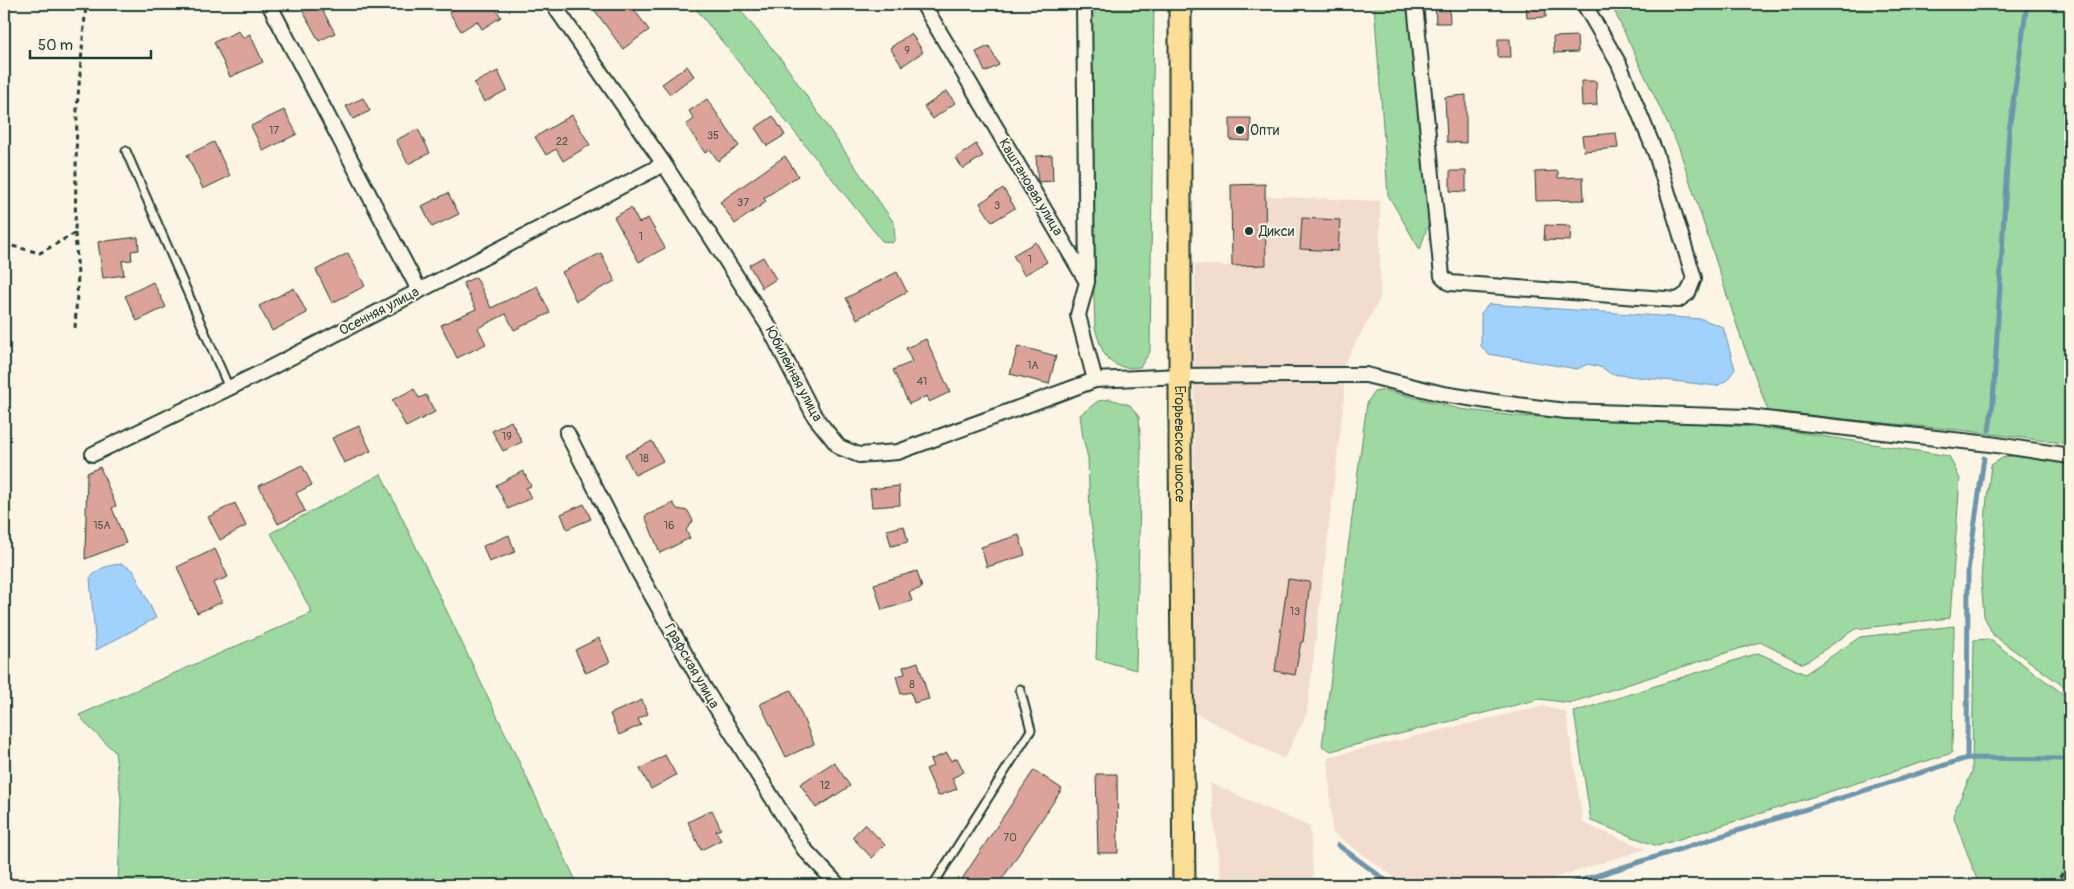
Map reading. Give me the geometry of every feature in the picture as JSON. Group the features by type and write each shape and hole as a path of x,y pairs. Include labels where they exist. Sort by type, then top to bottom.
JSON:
{"main road":[{"name":"Егорьевское шоссе","path":"1180,4 1180,376 1184,885"}],"street":[{"path":"269,4 419,290"},
{"name":"Юбилейная улица","path":"553,4 664,164 769,326 815,418 839,447 859,455 898,452 1095,380 1180,376 1366,375 1443,394 1566,411 1748,418 1990,444 2070,456"},
{"name":"Каштановая улица","path":"923,4 1087,282"},
{"path":"1084,4 1087,282 1078,315 1095,380"},
{"path":"1415,4 1442,276 1450,283 1678,300 1688,293 1694,278 1656,154 1619,64 1584,4"},
{"name":"Осенняя улица","path":"93,454 229,388 664,164"},
{"name":"Графская улица","path":"567,432 638,571 703,686 804,849 838,885"}],"lane":[{"path":"126,151 229,388"},
{"path":"932,885 1031,730 1020,689"}],"path":[{"path":"76,329 78,275 75,232 77,108 86,4"},
{"path":"4,244 40,253 75,232"},
{"path":"2055,885 2070,860"}],"shaded area":[{"path":"1265,184 1266,196 1380,201 1380,299 1344,364 1344,399 1307,713 1284,759 1193,712 1195,264 1232,266 1231,185"},
{"path":"1543,706 1566,712 1583,823 1646,849 1531,885 1405,885 1332,832 1328,757"},
{"path":"1210,783 1310,827 1314,885 1221,885"}],"green space":[{"path":"4,4 9,4 4,125"},
{"path":"692,4 735,4 781,59 894,223 895,240 892,243 882,241"},
{"path":"1088,4 1154,4 1150,352 1140,367 1129,368 1113,364 1104,353 1095,328 1086,43"},
{"path":"1374,4 1408,4 1429,221 1420,250 1388,195"},
{"path":"1611,4 2070,4 2070,444 1961,430 1768,411 1741,338 1679,148"},
{"path":"1385,390 1460,409 1516,416 1716,424 1784,430 1949,456 1960,479 1950,618 1855,629 1803,664 1760,642 1570,703 1540,699 1331,751 1322,746 1367,403 1374,392"},
{"path":"1110,399 1130,405 1139,417 1141,451 1136,670 1096,659 1099,573 1090,516 1088,458 1080,415 1098,401"},
{"path":"2015,455 2070,463 2070,691 1993,635 1984,616 1981,580 1991,465 2002,458"},
{"path":"381,474 578,885 118,885 121,799 115,752 79,715 312,613 271,533"},
{"path":"1954,626 1952,753 1657,846 1591,821 1574,712 1758,653 1805,674 1860,637"},
{"path":"1989,639 2070,699 2070,880 2067,885 1979,885 1953,815 1972,772 1974,640"}],"water":[{"path":"1489,304 1702,319 1723,327 1735,369 1727,380 1717,386 1611,374 1603,368 1588,364 1577,369 1488,354 1481,346 1481,313"},
{"path":"122,564 133,570 156,618 96,650 90,578 97,571 105,567"}],"building":[{"path":"299,4 319,4 335,33 319,41"},
{"path":"461,4 493,4 501,17 482,29 477,21 461,31 449,12"},
{"path":"590,4 630,4 649,30 623,49"},
{"path":"1449,4 1450,23 1436,23 1435,5"},
{"path":"1526,4 1545,4 1546,17 1527,18"},
{"path":"239,31 243,38 250,34 263,62 230,77 214,42"},
{"path":"911,33 923,52 902,66 890,48"},
{"path":"1577,36 1578,52 1554,53 1553,37"},
{"path":"1498,39 1510,39 1511,57 1498,57"},
{"path":"989,46 999,65 985,72 976,52"},
{"path":"687,66 694,76 670,94 662,84"},
{"path":"498,71 507,90 484,102 474,83"},
{"path":"1581,81 1596,81 1597,105 1582,106"},
{"path":"947,91 955,103 933,119 924,107"},
{"path":"1466,95 1466,143 1447,142 1445,97"},
{"path":"363,98 370,111 353,119 346,106"},
{"path":"707,99 739,146 718,161 710,149 705,153 686,125 694,119 689,111"},
{"path":"284,110 297,134 263,151 251,126"},
{"path":"572,115 590,145 563,161 556,149 546,155 535,137"},
{"path":"773,116 785,135 767,146 755,128"},
{"path":"1230,118 1251,118 1250,141 1230,140"},
{"path":"418,129 430,153 408,164 396,140"},
{"path":"1616,133 1618,148 1584,151 1582,136"},
{"path":"214,142 230,176 203,189 187,155"},
{"path":"976,144 983,156 963,169 956,158"},
{"path":"1052,155 1053,181 1038,182 1036,156"},
{"path":"785,156 798,176 764,198 766,202 735,224 720,202"},
{"path":"1450,171 1466,171 1466,192 1450,191"},
{"path":"1558,171 1558,178 1583,177 1584,200 1536,201 1535,172"},
{"name":"Дикси","path":"1265,184 1266,265 1232,266 1231,185"},
{"path":"1003,188 1015,208 992,222 980,203"},
{"path":"448,193 459,214 432,227 422,206"},
{"path":"631,208 639,223 648,218 665,248 639,262 614,217"},
{"path":"1302,218 1340,220 1338,251 1300,249"},
{"path":"1545,225 1571,226 1570,241 1544,240"},
{"path":"138,237 139,250 131,251 132,260 122,261 124,275 103,278 98,242"},
{"path":"1036,242 1047,262 1024,275 1013,255"},
{"path":"348,253 365,286 332,303 316,270"},
{"path":"601,253 615,281 576,301 562,272"},
{"path":"763,257 776,279 762,288 749,265"},
{"path":"897,272 907,292 857,319 846,298"},
{"path":"476,277 491,308 537,286 550,313 514,330 506,314 478,328 486,344 457,358 441,325 476,309 463,283"},
{"path":"153,282 166,307 137,321 125,296"},
{"path":"294,288 307,313 272,331 259,306"},
{"path":"926,339 950,392 929,402 927,396 909,404 893,370 912,362 906,348"},
{"path":"1018,346 1056,356 1049,384 1010,374"},
{"path":"414,389 419,398 426,395 435,412 406,427 392,400"},
{"path":"511,421 522,442 503,451 492,431"},
{"path":"359,426 371,451 344,463 332,438"},
{"path":"652,441 663,461 635,475 625,455"},
{"path":"302,465 312,485 296,493 305,511 278,524 259,486"},
{"path":"100,467 116,506 112,508 126,543 85,559 87,473"},
{"path":"523,471 531,486 526,488 531,498 508,509 496,485"},
{"path":"899,486 900,505 872,507 870,489"},
{"path":"235,503 246,526 220,540 208,517"},
{"path":"673,503 677,509 688,511 693,521 686,530 690,538 660,553 645,516"},
{"path":"584,504 591,519 567,529 561,514"},
{"path":"904,526 908,542 891,546 887,530"},
{"path":"509,535 515,552 489,562 483,546"},
{"path":"1019,535 1025,555 987,567 981,547"},
{"path":"215,549 228,577 213,583 222,602 197,613 177,567"},
{"path":"917,571 922,588 909,592 912,601 882,610 874,584"},
{"path":"1288,579 1310,582 1303,642 1301,642 1295,675 1275,671"},
{"path":"599,638 610,662 586,673 575,650"},
{"path":"918,662 929,699 914,703 911,692 901,694 896,676 905,674 903,667"},
{"path":"791,690 814,744 786,757 760,704"},
{"path":"642,700 648,714 638,719 641,725 619,735 610,714"},
{"path":"947,753 951,761 957,758 964,772 952,778 957,789 938,796 926,769 933,766 930,760"},
{"path":"665,755 676,775 651,789 640,769"},
{"path":"834,762 850,786 816,808 800,784"},
{"path":"1034,770 1062,789 998,885 958,885"},
{"path":"1096,774 1117,774 1118,853 1098,853"},
{"path":"712,810 721,829 716,831 721,840 701,850 688,822"},
{"path":"865,824 885,845 872,858 852,837"}],"waterway":[{"path":"1989,430 1993,403 2009,131 2027,4"},
{"path":"1967,758 1968,571 1984,458"},
{"path":"1567,885 1967,758 2070,759"},
{"path":"1338,845 1392,885"}],"place":[{"name":"Опти","path":"1240,130"},
{"name":"Дикси","path":"1249,231"}]}
